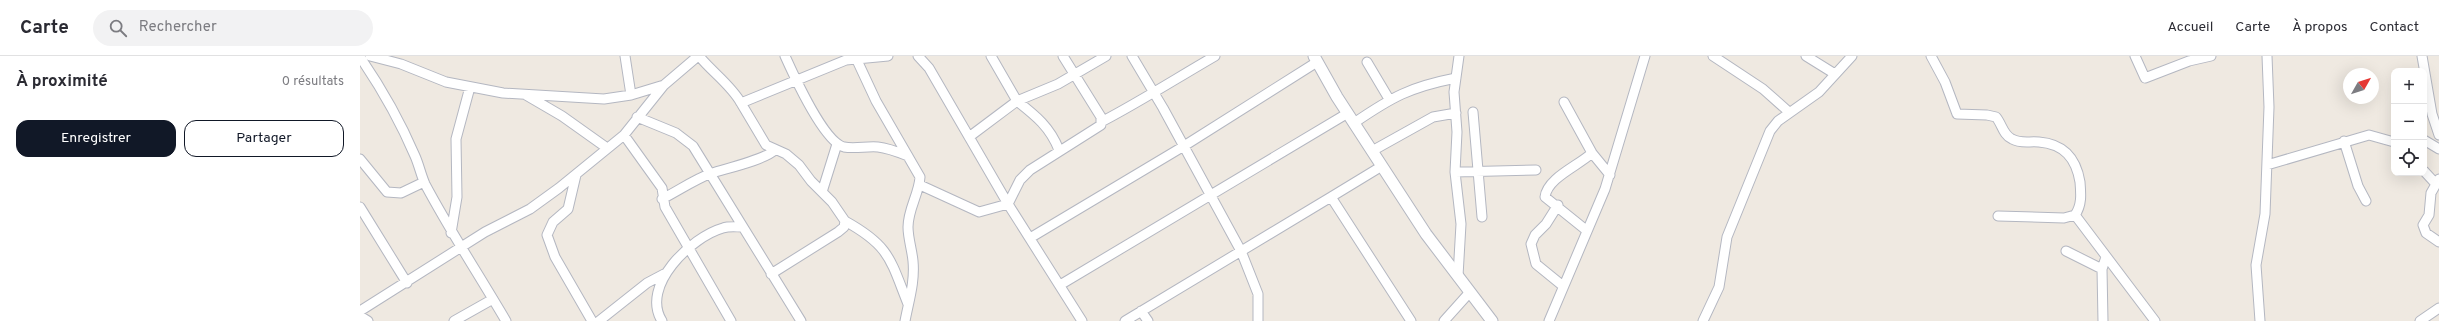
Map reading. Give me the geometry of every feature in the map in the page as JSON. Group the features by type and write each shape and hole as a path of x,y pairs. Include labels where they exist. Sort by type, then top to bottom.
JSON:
{"street":[{"path":"370,56 403,60 446,82 503,93 604,99 631,95 664,85"},
{"path":"625,56 631,95"},
{"path":"360,311 407,283 461,246 530,210 576,175 624,135 664,85 699,56 717,77 735,92 766,145 774,150 786,154 796,162 845,221 866,232 884,248 890,258 908,304"},
{"path":"785,56 796,79 827,133 837,144 845,147 880,147 908,156"},
{"path":"741,103 796,79 855,57 873,59 888,56"},
{"path":"918,56 929,68 1008,204 1082,321"},
{"path":"991,56 1017,101 1044,123 1053,134 1059,150"},
{"path":"1063,56 1073,75 1103,121"},
{"path":"969,137 1017,101 1058,84 1106,56"},
{"path":"1132,56 1154,91 1241,251 1258,294 1258,321"},
{"path":"920,185 979,212 1008,204 1020,180 1030,170 1059,150 1098,127 1103,121 1140,102 1154,91 1215,56"},
{"path":"1458,276 1460,224 1455,172 1456,78 1459,56"},
{"path":"1549,321 1562,286 1610,175 1645,56"},
{"path":"1713,56 1763,89 1789,112"},
{"path":"1806,56 1834,74"},
{"path":"1703,321 1719,287 1727,237 1765,140 1778,121 1818,93 1852,56"},
{"path":"1931,56 1945,82 1957,114 1987,115 1996,117 2005,134 2011,139 2022,143 2038,142 2056,145 2064,149 2074,160 2078,173 2081,195 2079,208 2075,215 2064,218 1998,216"},
{"path":"2136,56 2145,78 2201,57 2211,56"},
{"path":"2260,321 2256,265 2265,214 2269,106 2267,56"},
{"path":"2422,56 2432,114 2439,135"},
{"path":"360,57 388,100 416,157 424,182 451,233 461,246 506,321"},
{"path":"855,57 876,101 920,177 920,185 912,202 908,227 914,273 914,287 908,304 905,321"},
{"path":"1030,238 1184,146 1315,59 1354,123 1426,234 1492,321"},
{"path":"1367,62 1389,99"},
{"path":"1354,123 1389,99 1423,85 1456,78"},
{"path":"451,233 457,197 456,139 470,87"},
{"path":"525,94 562,116 607,148"},
{"path":"1564,102 1592,153 1610,175"},
{"path":"1473,112 1476,171 1482,217"},
{"path":"1060,285 1348,113"},
{"path":"1372,151 1433,117 1456,113"},
{"path":"637,117 676,133 693,146 801,321"},
{"path":"624,135 662,188 662,199 688,248 731,321"},
{"path":"2267,165 2344,141 2369,135 2391,141"},
{"path":"2344,141 2358,186 2366,201"},
{"path":"2427,142 2439,149"},
{"path":"822,192 837,144"},
{"path":"662,199 711,174 748,161 766,158 774,150"},
{"path":"1586,230 1558,205 1545,197 1550,184 1592,153"},
{"path":"360,159 387,192 401,193 424,182"},
{"path":"1125,321 1382,166"},
{"path":"1455,172 1536,170"},
{"path":"2427,173 2438,181 2430,198 2430,214 2423,226 2426,233 2439,242"},
{"path":"576,175 568,209 549,228 547,235 555,257 592,321"},
{"path":"1331,197 1410,321"},
{"path":"1558,205 1546,224 1535,235 1531,244 1538,266 1562,286"},
{"path":"360,208 407,283"},
{"path":"2075,215 2155,321"},
{"path":"771,274 838,232 844,226 845,221"},
{"path":"599,321 647,284 664,274 688,248 724,228 742,227"},
{"path":"2066,251 2102,269"},
{"path":"2103,321 2102,269 2106,257"},
{"path":"662,321 658,314 656,298 664,274"},
{"path":"1444,321 1470,292"},
{"path":"454,321 493,299"},
{"path":"2420,321 2439,308"},
{"path":"1142,311 1148,321"},
{"path":"360,316 368,321"}]}
